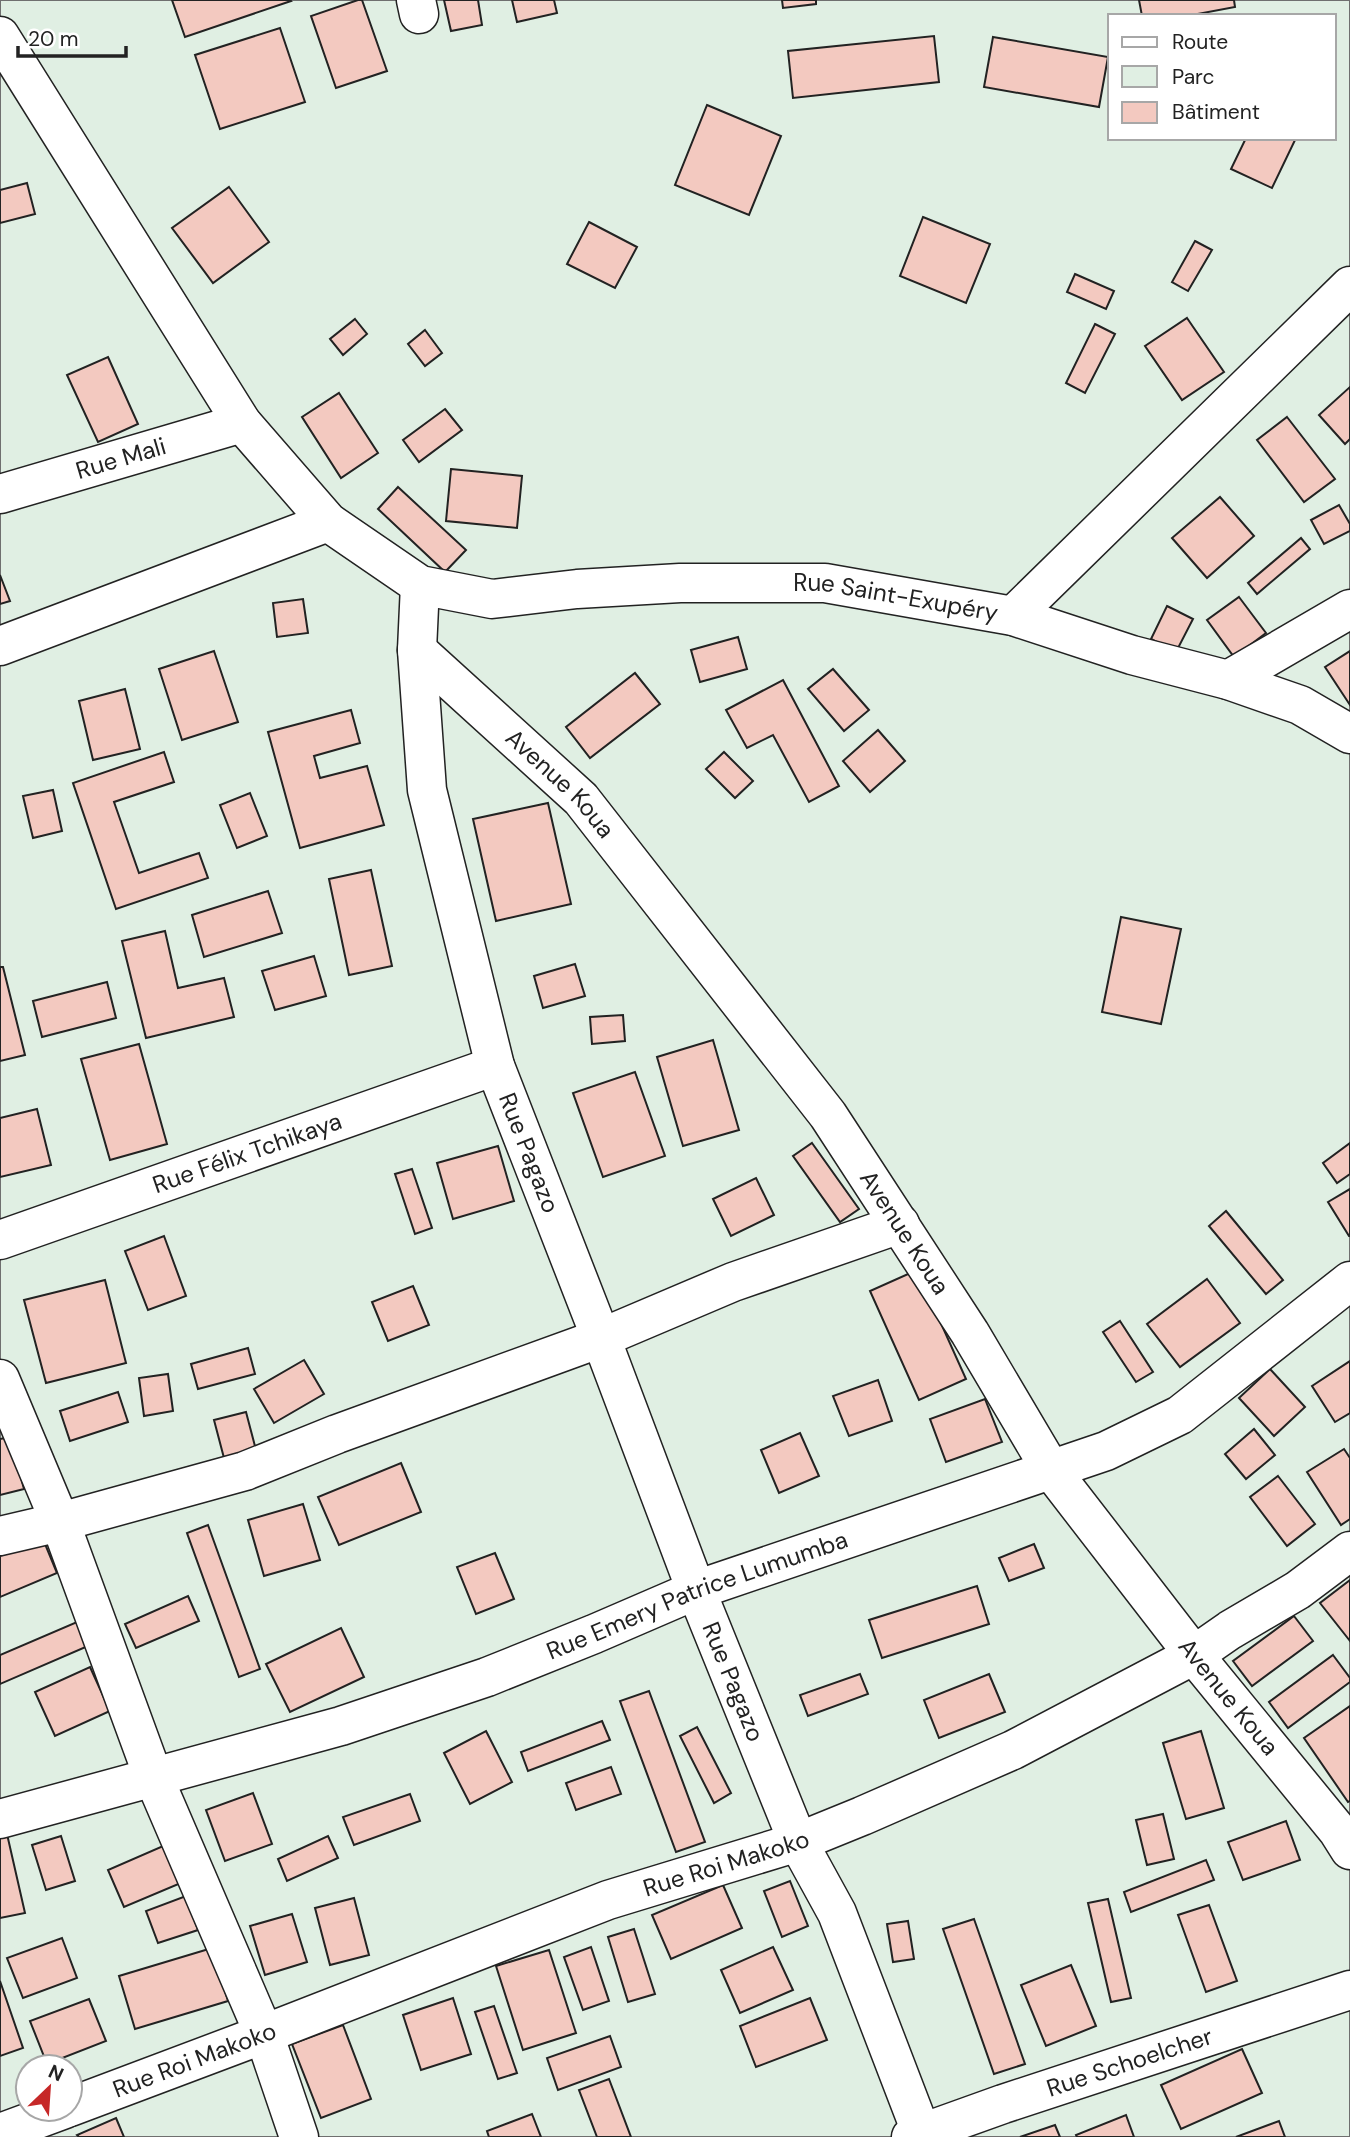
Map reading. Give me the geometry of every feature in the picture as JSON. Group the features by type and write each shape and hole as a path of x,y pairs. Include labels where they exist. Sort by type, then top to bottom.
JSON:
{"street":[{"path":"0,36 242,423 328,522 420,585"},
{"path":"1013,616 1350,286"},
{"name":"Rue Mali","path":"0,494 242,423"},
{"path":"0,646 328,522"},
{"name":"Rue Saint-Exupéry","path":"420,585 492,599 577,589 680,583 825,583 1013,616 1132,655 1228,680 1300,705 1350,734"},
{"name":"Rue Pagazo","path":"420,585 417,650 427,790 495,1066 696,1590 799,1842 837,1913 919,2136"},
{"path":"1228,680 1350,609"},
{"name":"Avenue Koua","path":"417,650 581,799 828,1115 970,1334 1051,1470 1194,1655 1346,1834"},
{"name":"Rue Félix Tchikaya","path":"0,1240 495,1066"},
{"path":"0,1536 245,1471 337,1434 601,1338 733,1282 900,1224"},
{"name":"Rue Emery Patrice Lumumba","path":"0,1819 341,1726 474,1681 696,1590 1106,1451 1180,1415 1350,1281"},
{"path":"0,1379 60,1522 153,1776 264,2034 299,2137"},
{"name":"Rue Roi Makoko","path":"84,2102 608,1899 799,1842 1013,1750 1194,1655 1230,1630 1298,1590 1350,1551"},
{"name":"Rue Schoelcher","path":"919,2136 1003,2104 1350,1990"},
{"path":"0,2133 27,2123"}],"green space":[{"path":"0,0 1350,0 1350,2137 0,2137"}],"building":[{"path":"172,0 290,0 291,1 185,37"},
{"path":"362,0 387,71 336,88 311,16"},
{"path":"444,0 478,0 482,25 451,31"},
{"path":"512,0 554,0 557,13 517,22"},
{"path":"782,0 816,0 816,4 783,8"},
{"path":"1139,0 1234,0 1235,7 1198,14 1142,14"},
{"path":"280,28 305,102 220,129 195,55"},
{"path":"934,36 939,82 793,98 788,51"},
{"path":"993,37 1108,57 1099,107 984,87"},
{"path":"707,105 781,136 749,215 675,185"},
{"path":"1245,140 1295,140 1272,188 1231,169"},
{"path":"27,183 35,214 0,223 0,190"},
{"path":"229,187 269,242 213,283 172,228"},
{"path":"923,217 990,244 966,303 900,276"},
{"path":"589,222 637,247 615,288 567,264"},
{"path":"1195,241 1212,250 1188,291 1172,282"},
{"path":"1075,274 1114,291 1106,309 1067,292"},
{"path":"1187,318 1224,372 1182,400 1145,346"},
{"path":"355,319 367,334 343,355 330,339"},
{"path":"1095,324 1115,334 1085,393 1066,383"},
{"path":"425,330 442,353 425,366 408,344"},
{"path":"108,357 138,424 98,442 67,375"},
{"path":"1350,387 1350,439 1345,444 1319,415"},
{"path":"339,393 378,453 341,478 302,417"},
{"path":"445,409 462,430 419,462 403,440"},
{"path":"1287,417 1335,479 1304,502 1257,440"},
{"path":"451,469 522,476 517,528 446,521"},
{"path":"398,487 466,550 445,572 378,509"},
{"path":"1220,497 1254,536 1207,578 1172,538"},
{"path":"1339,505 1350,524 1350,531 1324,544 1311,520"},
{"path":"1301,538 1310,549 1257,594 1248,583"},
{"path":"0,575 10,601 0,604"},
{"path":"1239,597 1266,633 1234,657 1207,620"},
{"path":"303,599 308,633 277,637 273,603"},
{"path":"1167,606 1193,619 1176,652 1151,639"},
{"path":"738,637 747,669 700,682 691,650"},
{"path":"214,651 238,722 182,740 159,669"},
{"path":"1350,651 1350,705 1325,667"},
{"path":"833,669 869,710 844,731 808,689"},
{"path":"635,673 660,704 590,758 566,727"},
{"path":"783,680 839,786 809,802 773,735 747,748 726,710"},
{"path":"125,689 140,749 93,760 79,701"},
{"path":"351,710 360,743 314,756 320,778 367,766 384,825 300,848 268,732"},
{"path":"878,730 905,761 870,792 843,761"},
{"path":"164,752 174,782 114,802 139,873 199,853 208,878 116,909 73,783"},
{"path":"724,752 753,781 735,798 706,769"},
{"path":"53,790 62,831 33,838 23,796"},
{"path":"250,793 267,836 237,848 220,805"},
{"path":"548,803 571,904 496,921 473,819"},
{"path":"371,870 392,966 349,975 329,879"},
{"path":"268,891 282,933 204,957 192,915"},
{"path":"1121,917 1181,929 1161,1024 1102,1012"},
{"path":"165,931 178,988 224,978 234,1017 146,1038 122,941"},
{"path":"314,956 326,996 275,1010 262,971"},
{"path":"575,964 585,996 543,1008 534,976"},
{"path":"0,967 3,967 25,1055 0,1061"},
{"path":"107,982 116,1018 42,1037 33,1001"},
{"path":"623,1015 625,1041 592,1044 590,1017"},
{"path":"713,1040 739,1130 683,1146 657,1057"},
{"path":"139,1044 167,1144 110,1160 81,1059"},
{"path":"635,1072 665,1156 603,1177 573,1093"},
{"path":"37,1109 51,1165 0,1177 0,1118"},
{"path":"812,1143 859,1209 840,1222 793,1156"},
{"path":"1350,1143 1350,1174 1337,1183 1323,1163"},
{"path":"498,1146 514,1201 453,1219 437,1163"},
{"path":"412,1169 432,1228 415,1234 395,1174"},
{"path":"756,1178 774,1215 731,1236 713,1199"},
{"path":"1350,1189 1350,1236 1349,1236 1328,1202"},
{"path":"1226,1211 1283,1280 1266,1294 1209,1226"},
{"path":"164,1236 186,1296 148,1310 125,1251"},
{"path":"917,1270 966,1379 919,1400 870,1291"},
{"path":"1207,1279 1240,1323 1180,1367 1147,1324"},
{"path":"105,1280 126,1363 46,1383 24,1300"},
{"path":"413,1286 429,1325 388,1341 372,1302"},
{"path":"1120,1321 1153,1372 1136,1382 1103,1332"},
{"path":"248,1348 255,1374 198,1389 191,1364"},
{"path":"304,1360 324,1394 274,1423 254,1389"},
{"path":"1350,1361 1350,1413 1335,1422 1312,1386"},
{"path":"1270,1369 1305,1407 1274,1436 1239,1398"},
{"path":"168,1374 173,1411 144,1416 139,1378"},
{"path":"878,1380 892,1421 849,1436 833,1396"},
{"path":"118,1392 128,1422 70,1441 60,1411"},
{"path":"985,1399 1002,1442 946,1462 930,1419"},
{"path":"246,1412 256,1450 224,1458 214,1420"},
{"path":"1254,1429 1275,1455 1246,1479 1225,1454"},
{"path":"800,1433 819,1476 779,1493 761,1450"},
{"path":"10,1437 24,1489 0,1495 0,1439"},
{"path":"1344,1449 1350,1458 1350,1519 1341,1525 1307,1472"},
{"path":"401,1463 421,1512 339,1545 318,1497"},
{"path":"1278,1476 1315,1524 1287,1546 1250,1497"},
{"path":"303,1504 320,1560 264,1576 248,1520"},
{"path":"208,1525 260,1669 239,1677 187,1533"},
{"path":"43,1539 57,1573 0,1597 0,1556"},
{"path":"1034,1544 1044,1568 1009,1581 999,1558"},
{"path":"495,1553 514,1599 476,1614 457,1567"},
{"path":"1350,1580 1350,1641 1320,1603"},
{"path":"977,1586 989,1624 882,1658 869,1620"},
{"path":"188,1596 199,1621 136,1648 125,1624"},
{"path":"1294,1616 1313,1641 1252,1686 1233,1661"},
{"path":"77,1622 88,1646 0,1684 0,1655"},
{"path":"341,1628 364,1677 290,1712 266,1664"},
{"path":"1333,1655 1350,1678 1350,1682 1288,1728 1269,1702"},
{"path":"90,1667 110,1711 55,1736 35,1692"},
{"path":"860,1674 868,1694 808,1716 800,1695"},
{"path":"989,1674 1005,1712 939,1738 924,1700"},
{"path":"649,1691 705,1842 676,1852 620,1701"},
{"path":"1350,1706 1350,1801 1348,1802 1304,1738"},
{"path":"602,1721 610,1740 528,1771 521,1752"},
{"path":"697,1727 731,1793 714,1803 680,1736"},
{"path":"486,1731 512,1782 470,1804 444,1753"},
{"path":"1201,1731 1224,1808 1186,1819 1163,1743"},
{"path":"611,1767 621,1794 576,1810 566,1783"},
{"path":"253,1793 272,1844 225,1861 206,1810"},
{"path":"410,1794 420,1821 354,1845 343,1817"},
{"path":"1163,1814 1174,1859 1147,1865 1136,1820"},
{"path":"1286,1821 1300,1860 1243,1880 1228,1842"},
{"path":"7,1834 25,1913 0,1918 0,1836"},
{"path":"61,1836 75,1881 46,1890 32,1845"},
{"path":"328,1836 338,1858 287,1881 278,1859"},
{"path":"170,1843 188,1880 124,1907 108,1870"},
{"path":"1206,1860 1214,1880 1131,1912 1124,1892"},
{"path":"790,1881 808,1926 782,1937 764,1891"},
{"path":"723,1885 742,1928 671,1959 652,1915"},
{"path":"186,1896 198,1930 158,1943 146,1911"},
{"path":"354,1898 369,1955 330,1965 315,1908"},
{"path":"1108,1899 1131,1998 1111,2002 1088,1903"},
{"path":"1209,1905 1237,1981 1206,1992 1178,1915"},
{"path":"292,1914 307,1962 265,1975 250,1926"},
{"path":"974,1919 1025,2064 994,2074 943,1929"},
{"path":"908,1921 914,1959 893,1962 887,1924"},
{"path":"634,1929 655,1994 628,2002 608,1937"},
{"path":"62,1938 77,1978 23,1998 7,1958"},
{"path":"591,1947 609,2001 583,2010 564,1957"},
{"path":"773,1947 793,1990 740,2013 721,1970"},
{"path":"212,1948 228,2001 135,2029 119,1976"},
{"path":"549,1950 576,2033 523,2050 496,1966"},
{"path":"1071,1965 1096,2026 1046,2046 1021,1985"},
{"path":"0,1981 23,2048 0,2056"},
{"path":"453,1998 471,2054 421,2070 403,2015"},
{"path":"810,1998 827,2040 756,2067 740,2026"},
{"path":"89,1999 106,2041 75,2053 43,2053 30,2021"},
{"path":"494,2006 517,2073 498,2079 475,2012"},
{"path":"343,2025 371,2099 321,2118 292,2044"},
{"path":"610,2036 621,2067 558,2090 547,2058"},
{"path":"1242,2049 1262,2093 1181,2129 1161,2085"},
{"path":"609,2079 631,2137 597,2137 579,2090"},
{"path":"532,2114 541,2137 489,2137 487,2131"},
{"path":"1126,2115 1134,2137 1076,2135"},
{"path":"116,2118 124,2137 77,2135"},
{"path":"1279,2121 1285,2137 1236,2137"},
{"path":"1055,2125 1060,2137 1020,2137"}]}
